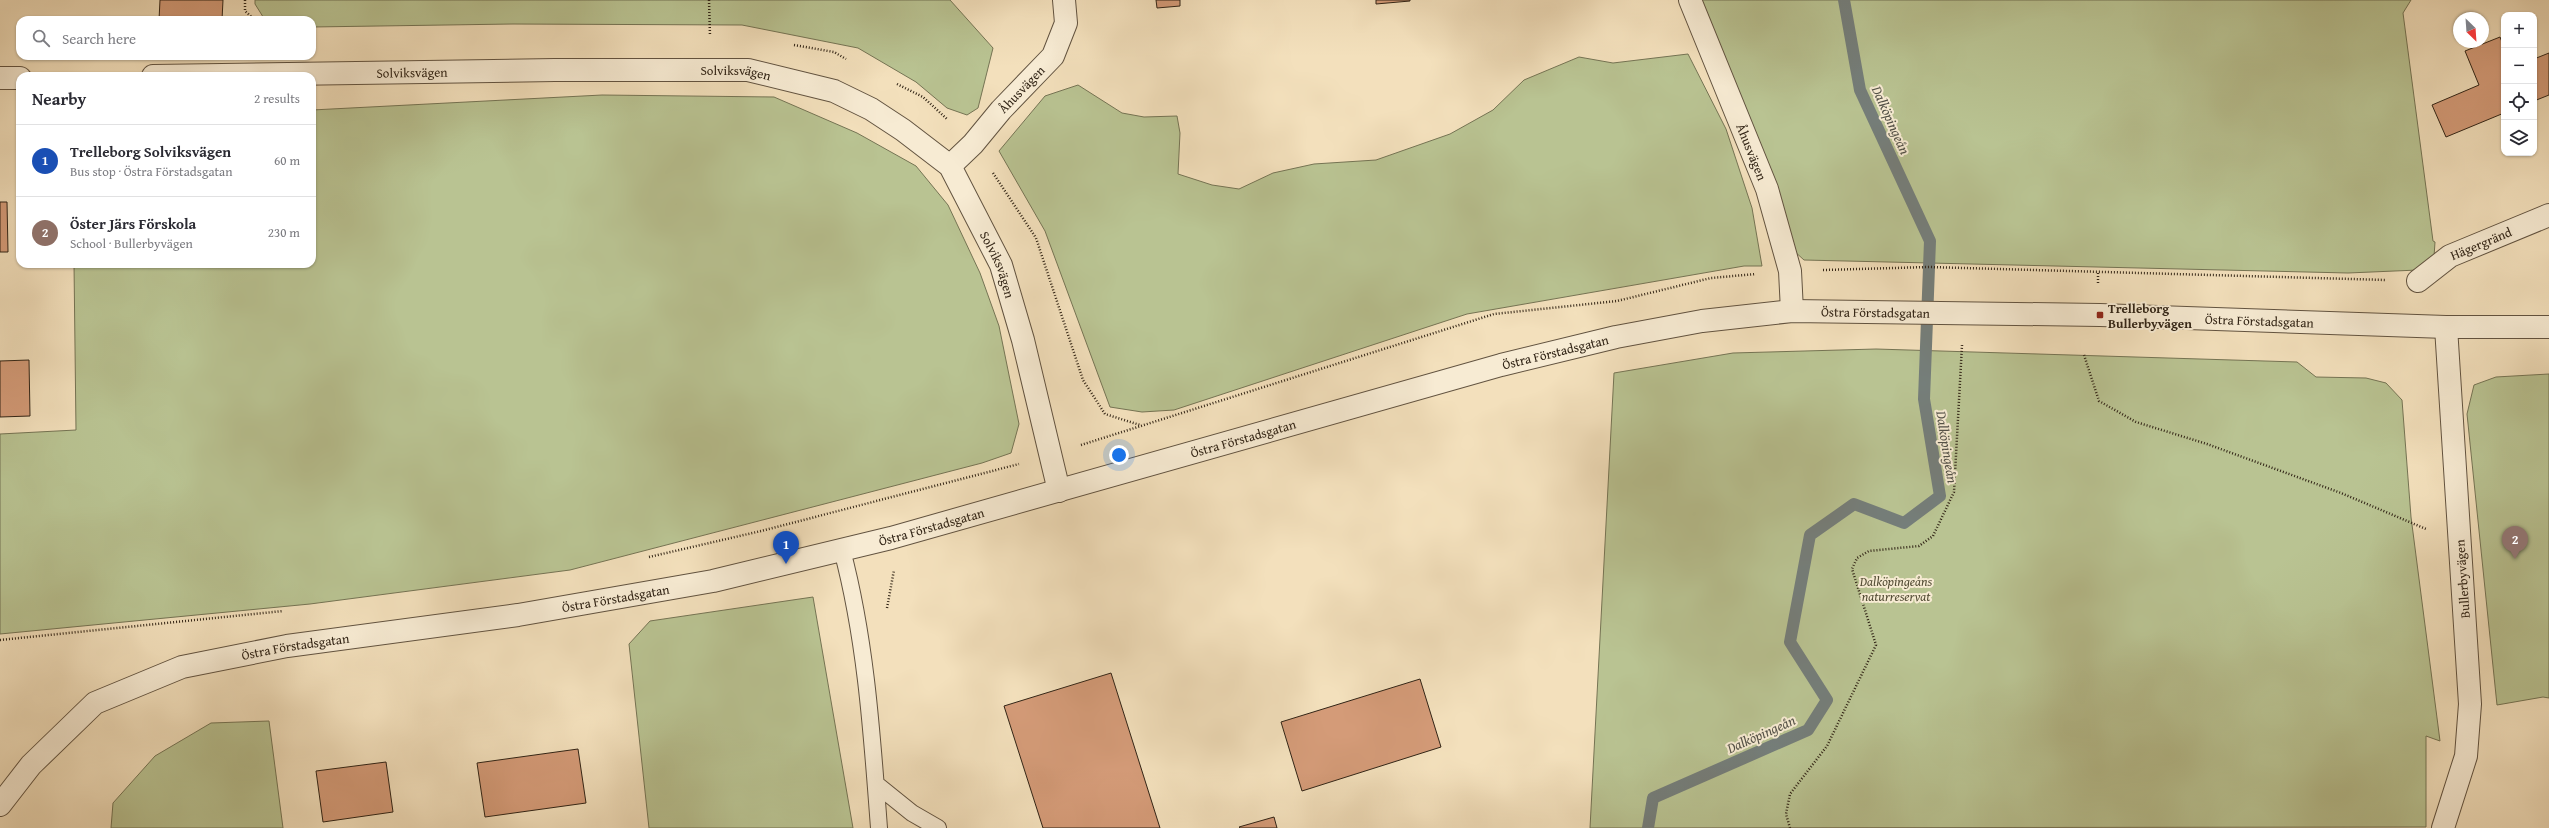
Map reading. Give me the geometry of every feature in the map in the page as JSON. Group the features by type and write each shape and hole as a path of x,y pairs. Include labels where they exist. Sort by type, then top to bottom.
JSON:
{"street":[{"name":"Åhusvägen","path":"950,166 973,144 1001,110 1053,56 1066,23 1064,0"},
{"name":"Åhusvägen","path":"1690,0 1767,188 1790,271 1792,311"},
{"name":"Solviksvägen","path":"316,74 555,70 748,70 834,91 871,109 950,166 1001,265 1023,340 1059,491"},
{"path":"0,78 16,78"},
{"name":"Hägergränd","path":"2418,281 2450,256 2549,215"},
{"name":"Östra Förstadsgatan","path":"0,805 30,765 95,703 182,667 287,646 518,615 713,582 842,550 1059,491 1501,365 1616,337 1702,321 1792,311 2100,315 2446,327 2549,327"},
{"name":"Bullerbyvägen","path":"2443,828 2466,756 2470,704 2446,327"}],"lane":[{"path":"842,550 849,578 868,689 879,828"},
{"path":"876,784 912,813 938,828"}],"path":[{"path":"245,0 245,11 251,16"},
{"path":"709,0 710,36"},
{"path":"973,144 1036,238 1083,380 1105,414 1140,425"},
{"path":"646,557 761,531 1050,455 1140,425 1494,314 1617,300 1711,278 1790,271 1928,267 2418,281"},
{"path":"1790,828 1786,814 1790,794 1827,746 1876,645 1852,569 1856,558 1869,551 1919,546 1933,536 1954,492 1961,313"},
{"path":"2084,355 2099,401 2136,422 2208,444 2333,490 2460,543"},
{"path":"0,640 289,610"}],"green space":[{"path":"255,0 950,0 993,48 978,108 967,115 947,108 916,82 858,48 742,25 513,24 316,27 316,16 262,16 255,4"},
{"path":"1700,0 2411,0 2403,13 2433,241 2435,242 2434,257 2418,270 2348,273 1804,260 1793,250"},
{"path":"1688,54 1726,129 1752,208 1762,266 1744,266 1467,314 1174,410 1142,412 1110,407 1045,231 999,151 1045,96 1078,85 1122,113 1144,117 1177,116 1180,133 1178,174 1212,185 1239,189 1273,173 1314,164 1376,160 1450,134 1493,110 1524,80 1579,57 1613,63"},
{"path":"602,95 774,97 857,133 916,166 948,205 980,273 999,326 1019,424 1011,453 982,463 570,570 310,604 0,634 0,434 76,430 74,268 316,268 316,110"},
{"name":"Dalköpingeåns naturreservat","path":"1876,349 2297,362 2316,377 2366,378 2386,383 2402,400 2411,517 2440,741 2426,736 2426,827 1590,828 1614,373 1733,353"},
{"path":"2549,374 2549,698 2543,697 2497,705 2467,414 2474,385 2496,377"},
{"path":"813,597 853,828 649,828 629,644 650,621"},
{"path":"269,721 283,828 111,828 113,803 155,756 211,723"}],"building":[{"path":"160,0 223,0 222,16 159,16"},
{"path":"1156,0 1180,0 1180,6 1157,8"},
{"path":"1376,0 1410,0 1410,1 1376,4"},
{"path":"2500,37 2501,40 2501,114 2446,137 2432,105 2479,85 2465,51 2472,48 2489,48 2489,41"},
{"path":"2549,53 2549,95 2537,100 2537,84 2537,58"},
{"path":"0,202 7,202 8,252 0,252"},
{"path":"29,360 30,416 0,417 0,361"},
{"path":"1111,673 1160,828 1043,828 1004,706"},
{"path":"1420,679 1441,747 1302,791 1281,722"},
{"path":"578,749 586,803 485,817 477,763"},
{"path":"386,762 393,812 323,822 316,771"},
{"path":"1274,817 1277,828 1239,827"}],"waterway":[{"name":"Dalköpingeån","path":"1648,828 1653,798 1808,730 1827,700 1790,642 1810,535 1854,504 1904,523 1940,496 1924,399 1930,241 1860,90 1844,0"}],"place":[{"name":"Trelleborg Bullerbyvägen","path":"2100,315"},
{"name":"Öster Järs Förskola","path":"2515,559"},
{"name":"Trelleborg Solviksvägen","path":"786,564"}]}
